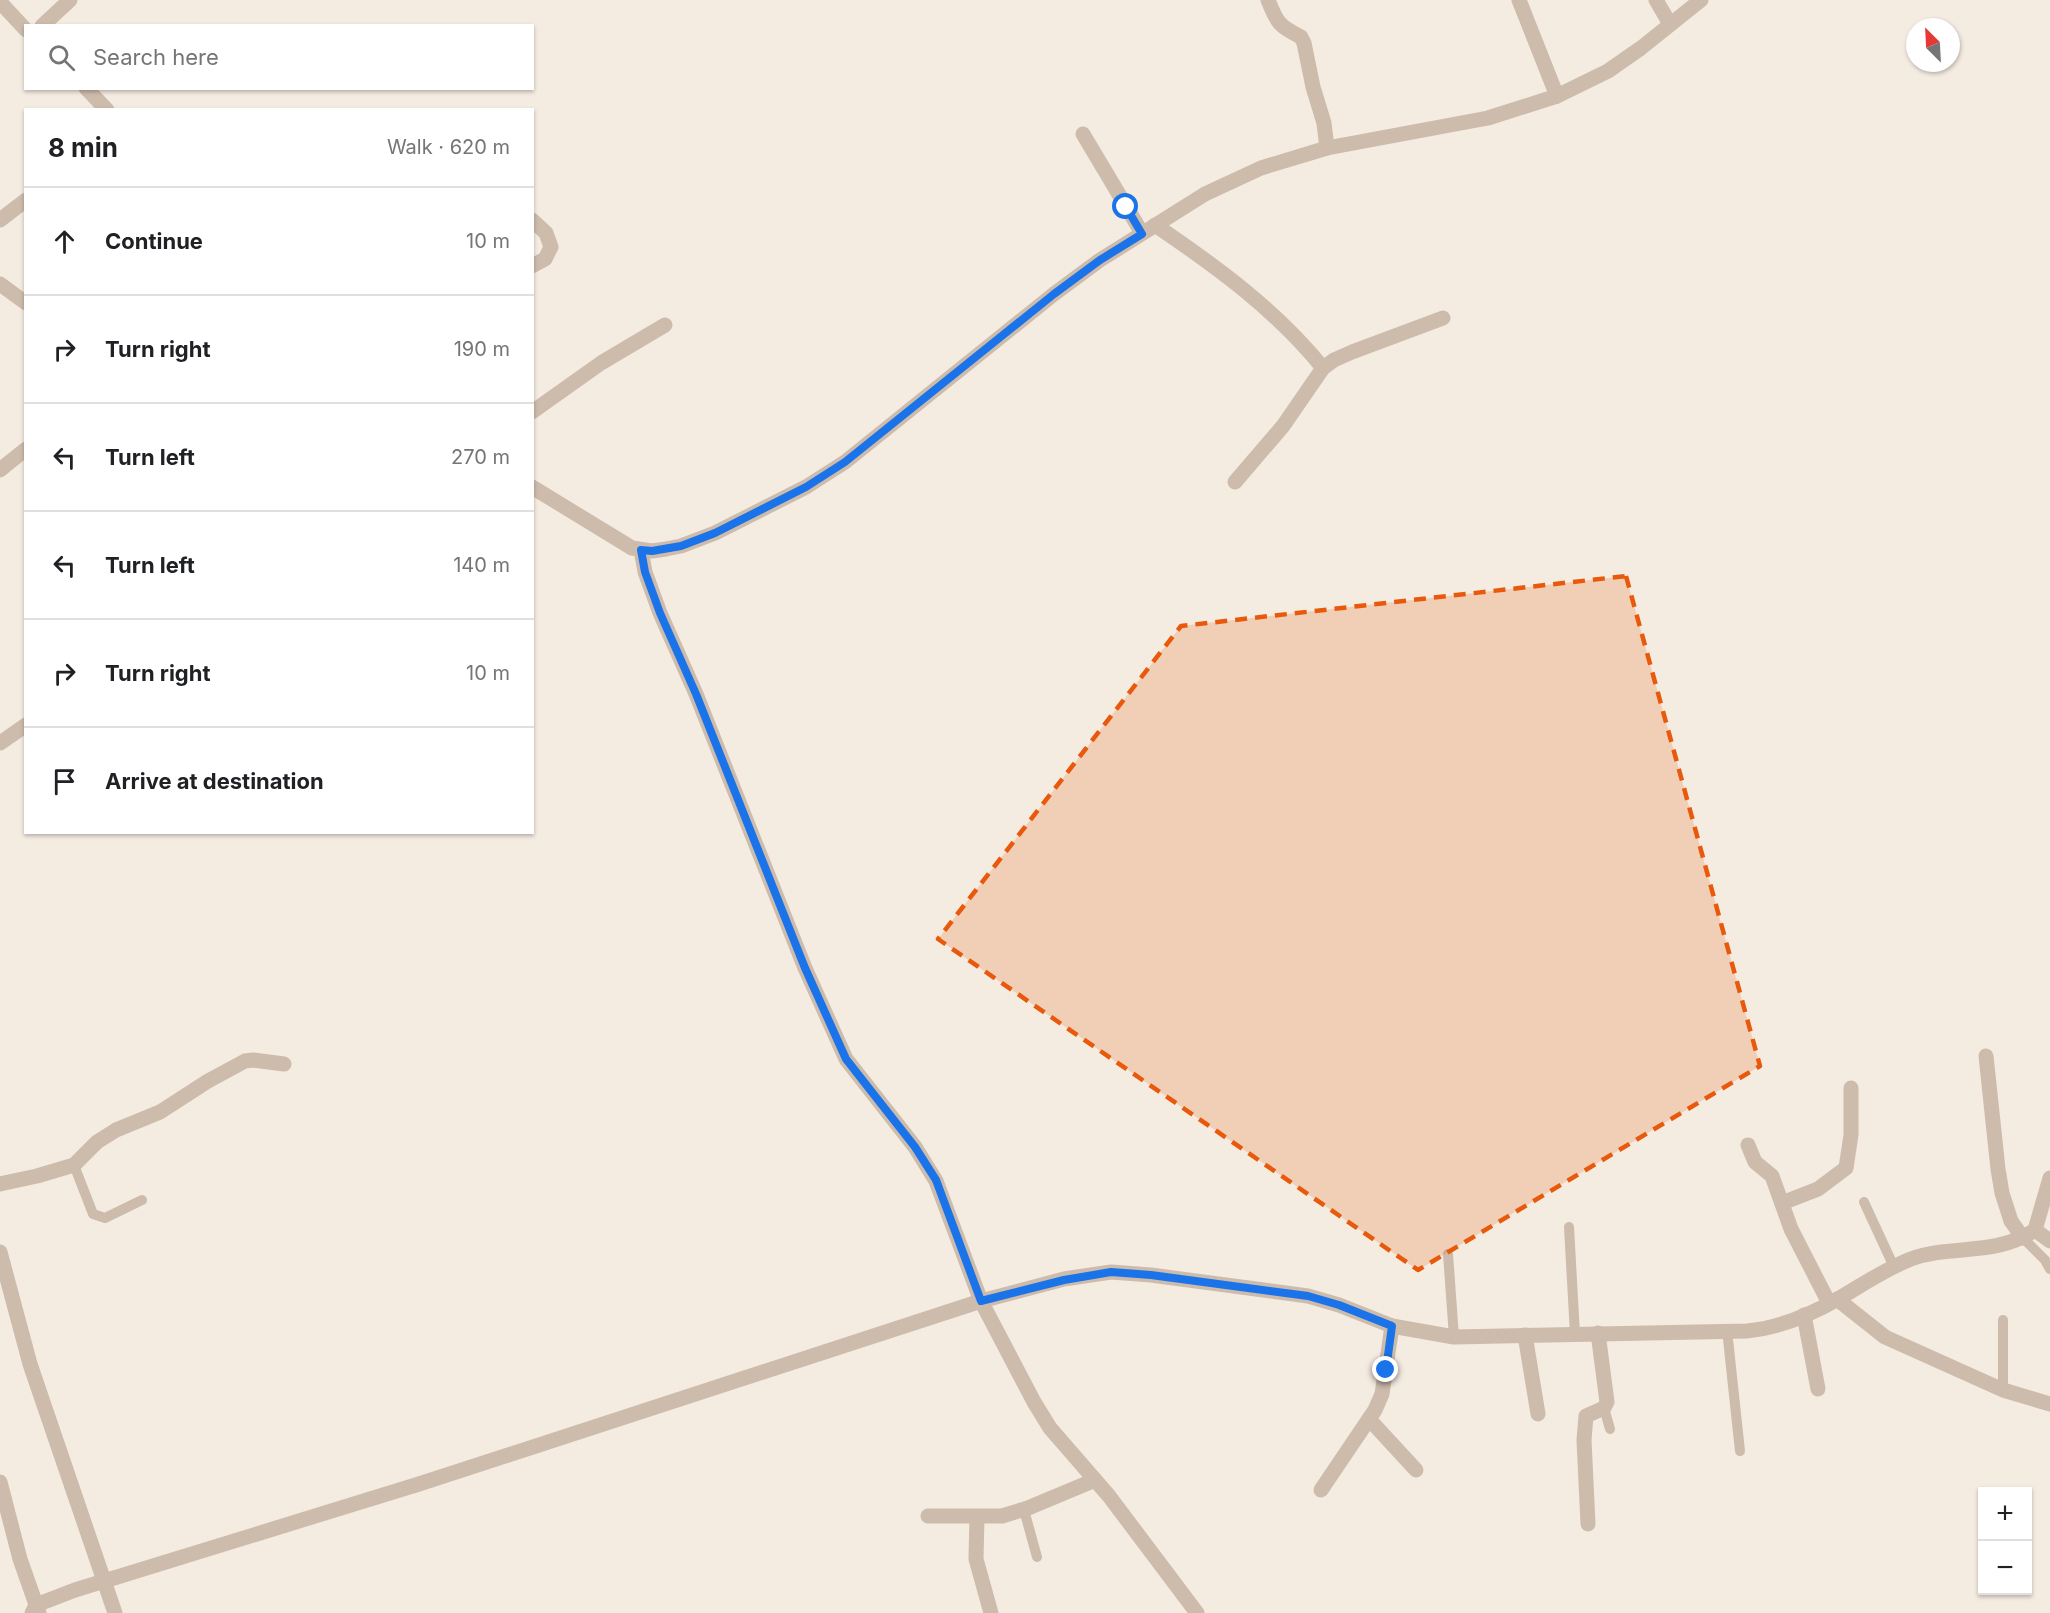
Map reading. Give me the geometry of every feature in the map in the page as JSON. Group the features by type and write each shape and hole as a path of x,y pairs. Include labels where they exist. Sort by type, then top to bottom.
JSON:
{"street":[{"path":"44,24 70,0"},
{"path":"1268,0 1279,24 1301,37 1304,43 1328,148"},
{"path":"1519,0 1557,96"},
{"path":"1656,0 1670,24"},
{"path":"534,488 632,548 652,551 681,546 715,533 795,492 845,462 1054,294 1100,260 1205,194 1260,168 1328,148 1488,118 1557,96 1608,71 1701,0"},
{"path":"0,2 24,28"},
{"path":"88,90 105,108"},
{"path":"1083,134 1149,229 1193,250 1263,305 1300,340 1323,368"},
{"path":"0,220 24,202"},
{"path":"534,222 546,233 551,247 545,259 534,265"},
{"path":"0,284 24,302"},
{"path":"1235,482 1283,426 1323,368 1352,352 1443,318"},
{"path":"534,411 601,363 665,325"},
{"path":"0,470 24,451"},
{"path":"641,550 648,583 696,694 809,978 846,1059 915,1147 936,1180 981,1301 1050,1428 1095,1480 1197,1613"},
{"path":"0,743 24,726"},
{"path":"1986,1056 1998,1169 2002,1193 2011,1221 2029,1234 2050,1241"},
{"path":"0,1184 74,1165 97,1142 116,1130 160,1112 233,1066 253,1060 284,1064"},
{"path":"1782,1203 1818,1189 1846,1168 1851,1135 1851,1088"},
{"path":"1748,1145 1755,1162 1772,1176 1791,1229 1833,1301 1886,1337 2003,1390 2050,1404"},
{"path":"2029,1234 2050,1178"},
{"path":"0,1482 20,1559 39,1608 75,1590 419,1484 981,1301 1064,1280 1111,1272 1151,1275 1308,1296 1339,1305 1392,1326 1426,1334 1454,1337 1747,1331 1769,1329 1804,1315 1911,1259 1933,1254 1988,1248 2029,1234"},
{"path":"0,1251 30,1364 115,1613"},
{"path":"1804,1315 1818,1389"},
{"path":"1321,1490 1369,1419 1382,1394 1392,1326"},
{"path":"1588,1524 1584,1440 1586,1416 1604,1408 1607,1402 1598,1333"},
{"path":"1525,1335 1538,1414"},
{"path":"1369,1419 1416,1470"},
{"path":"928,1516 1002,1516 1023,1510 1095,1480"},
{"path":"977,1517 976,1559 991,1613"}],"lane":[{"path":"74,1165 93,1214 105,1218 142,1200"},
{"path":"1864,1202 1894,1267"},
{"path":"1569,1227 1575,1334"},
{"path":"2029,1234 2050,1269"},
{"path":"1448,1254 1454,1337"},
{"path":"2003,1320 2003,1390"},
{"path":"1727,1330 1740,1451"},
{"path":"1604,1408 1610,1429"},
{"path":"1023,1510 1037,1557"}],"highlighted area":[{"path":"1626,576 1760,1066 1418,1270 938,939 1181,626"}],"route":[{"path":"1126,207 1142,234 1100,260 1054,294 845,462 806,487 715,533 681,546 652,551 641,550 643,565 660,613 696,694 805,968 846,1059 915,1147 936,1180 981,1301 1064,1280 1111,1272 1151,1275 1308,1296 1339,1305 1392,1326 1386,1370"}]}
